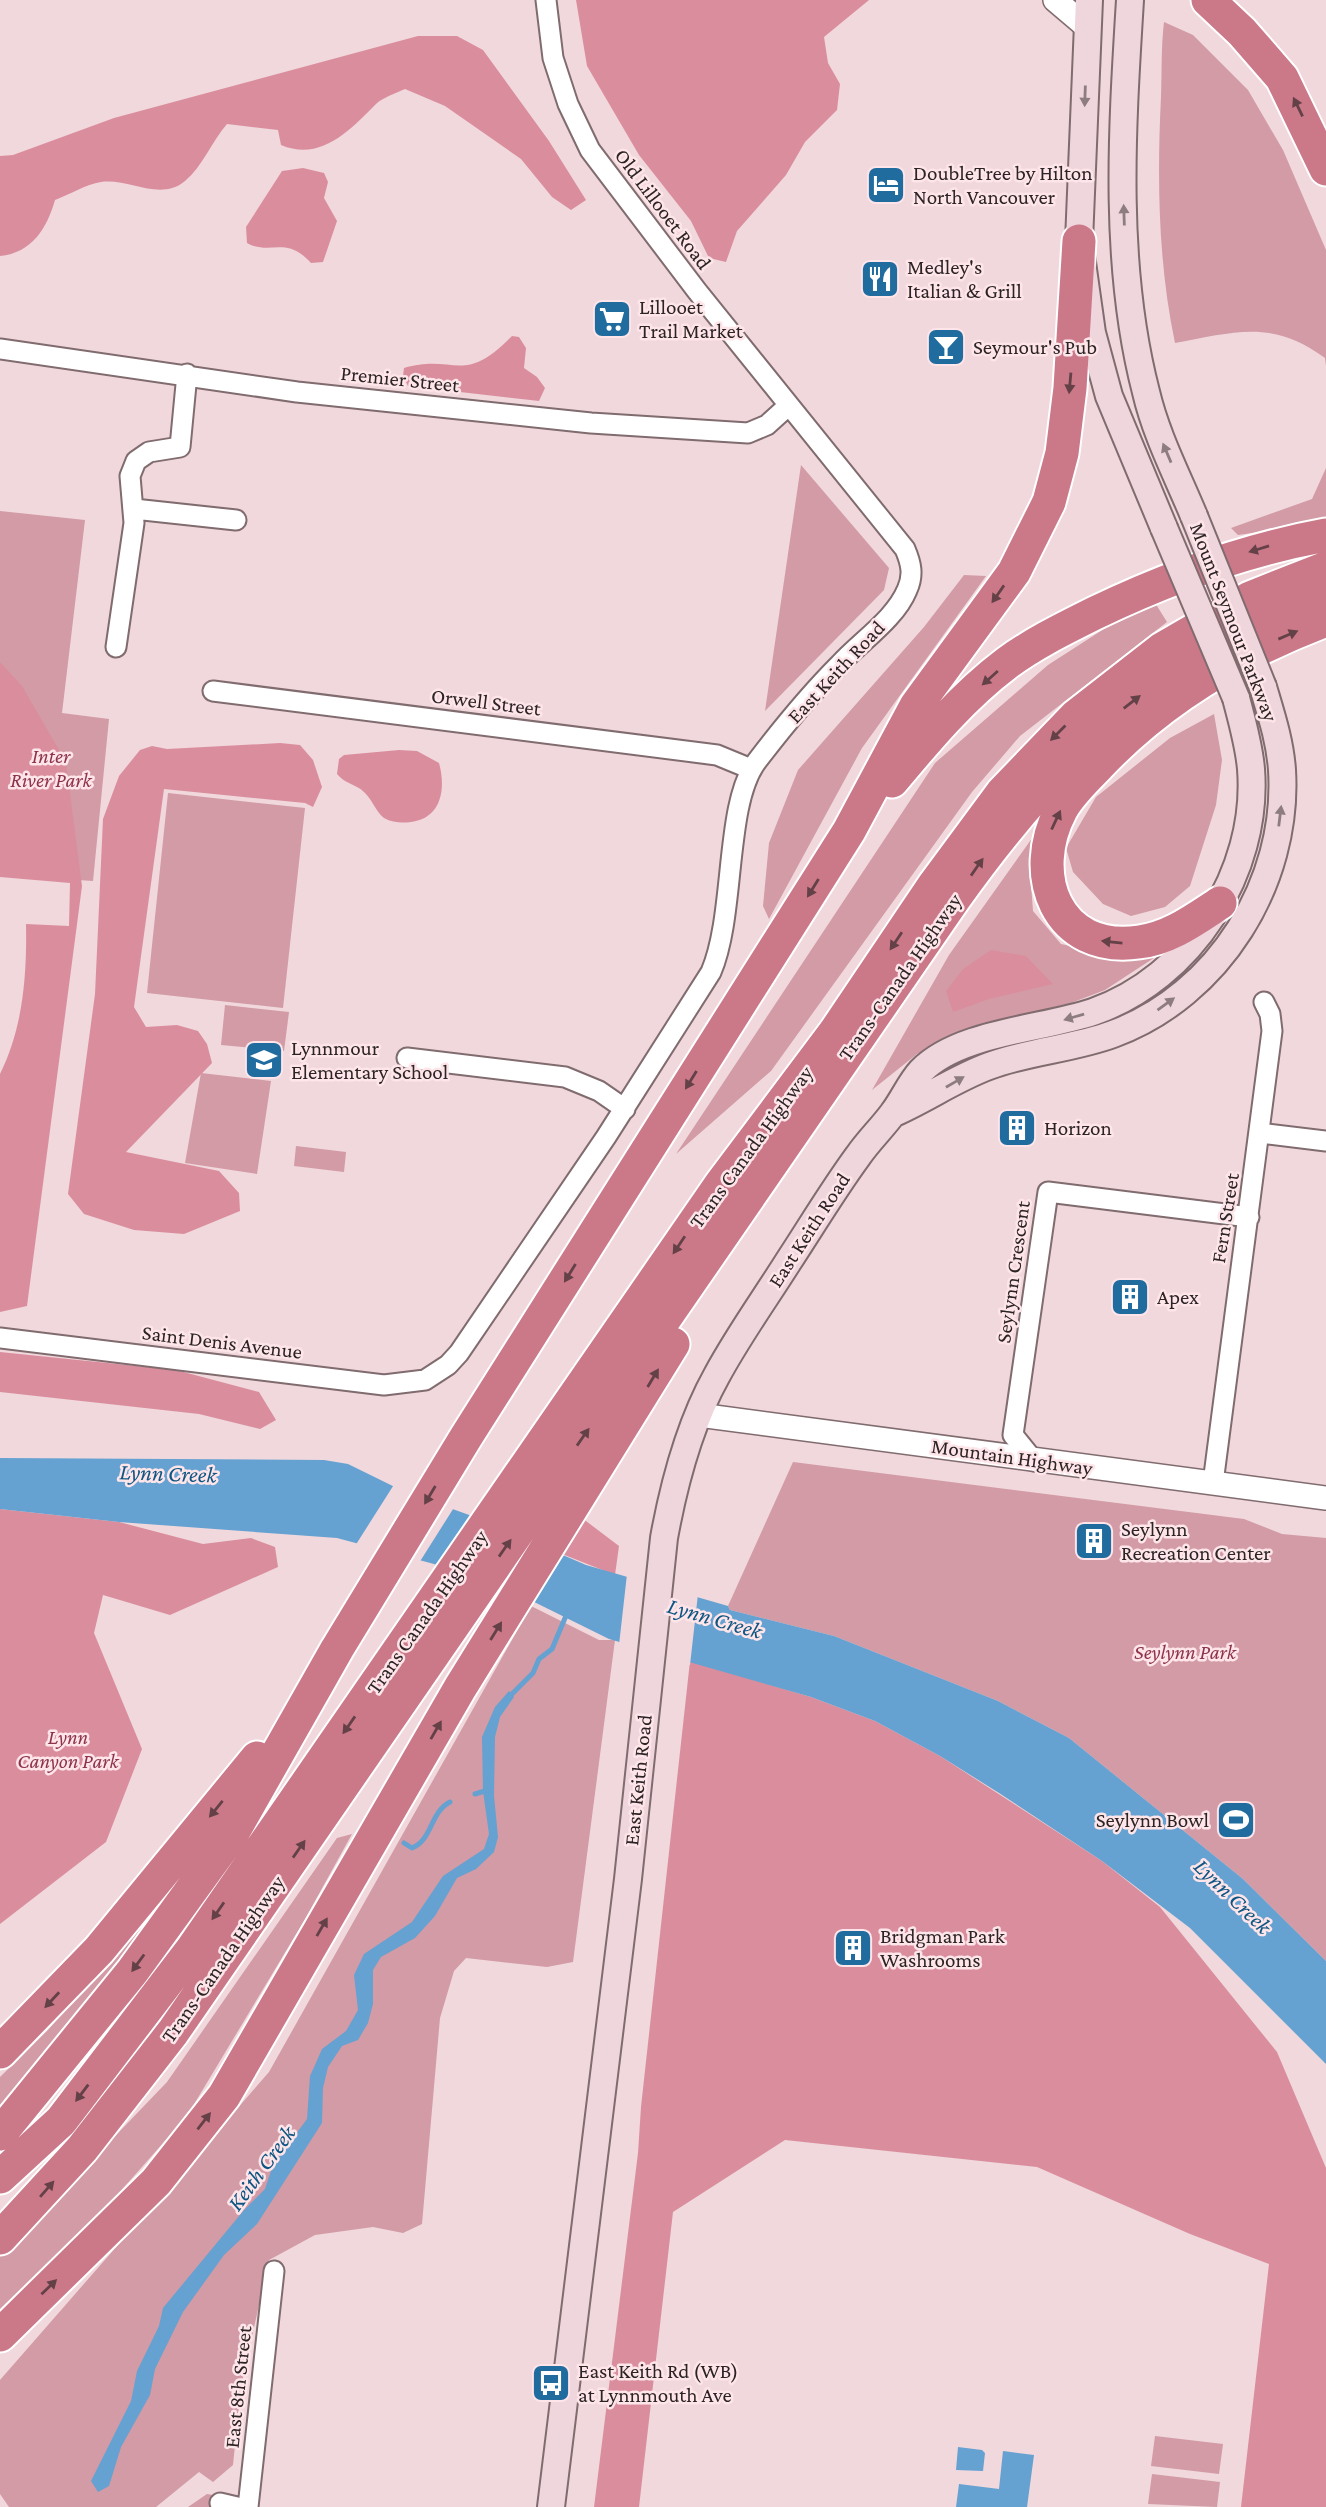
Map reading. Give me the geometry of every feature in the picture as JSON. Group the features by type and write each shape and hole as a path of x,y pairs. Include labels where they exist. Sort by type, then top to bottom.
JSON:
{"highway":[{"path":"1202,3 1242,32 1282,78 1326,169"},
{"path":"0,2134 132,1972 232,1834 337,1649 466,1437 849,831 916,706 1014,572 1049,502 1062,453 1070,388 1079,241"},
{"path":"849,831 944,719 1007,663 1047,638 1194,569 1274,544 1326,535"},
{"name":"Trans-Canada Highway","path":"835,1032 967,838 1037,754 1076,716 1151,657 1208,620 1250,598 1326,568"},
{"name":"Trans-Canada Highway","path":"532,1484 825,1086 987,852 1054,771 1093,734 1176,670 1260,620 1326,594"},
{"path":"1220,903 1181,928 1157,939 1117,943 1088,936 1066,918 1048,886 1046,847 1052,827 1077,788 1147,720 1227,666 1270,643 1326,620"},
{"name":"Trans Canada Highway","path":"0,2177 61,2121 413,1657 532,1484 721,1184 835,1032"},
{"path":"0,2334 156,2182 224,2096 460,1688 580,1499 825,1086"},
{"name":"Trans-Canada Highway","path":"0,2238 82,2149 173,2032 413,1657"},
{"path":"0,2052 99,1950 320,1679"}],"main road":[{"name":"Mount Seymour Parkway","path":"894,1113 922,1070 970,1043 1093,1012 1149,984 1192,944 1220,903 1236,865 1250,813 1251,768 1236,698 1109,396 1092,333 1079,241 1089,0"},
{"name":"Mount Seymour Parkway","path":"894,1113 993,1064 1113,1034 1144,1020 1206,974 1248,917 1261,890 1271,862 1281,815 1281,758 1263,687 1156,425 1146,394 1126,283 1123,199 1129,0"},
{"name":"East Keith Road","path":"551,2507 628,1879 664,1538 673,1489 699,1415 716,1377 857,1157 894,1113"}],"street":[{"name":"Old Lillooet Road","path":"546,0 554,58 568,104 590,150 788,406 905,549"},
{"path":"1055,0 1088,27"},
{"name":"Premier Street","path":"0,349 297,392 592,423 739,433 767,425 788,406"},
{"path":"116,648 134,509 130,476 136,461 149,452 180,447 187,374"},
{"path":"134,509 236,520"},
{"name":"East Keith Road","path":"437,1373 459,1353 505,1290 625,1109 718,955 739,816 751,769 786,724 901,601 911,579 905,549"},
{"name":"Orwell Street","path":"213,691 717,755 751,769"},
{"name":"Fern Street","path":"1213,1483 1261,1133 1272,1031 1270,1014 1264,1003"},
{"path":"407,1058 565,1077 599,1091 625,1109"},
{"path":"1261,1133 1326,1141"},
{"name":"Seylynn Crescent","path":"1013,1435 1048,1192 1249,1217"},
{"name":"Saint Denis Avenue","path":"0,1338 384,1385 412,1384 437,1373"},
{"name":"Mountain Highway","path":"699,1415 1326,1498"},
{"path":"986,1454 1013,1435 1034,1461"},
{"name":"East 8th Street","path":"248,2507 274,2272"}],"green space":[{"path":"576,0 869,0 824,37 828,63 840,84 837,110 805,142 786,175 737,231 726,262 709,258 691,221 639,155 587,66"},
{"path":"1164,22 1193,35 1248,90 1283,150 1326,250 1326,366 1325,358 1306,346 1271,333 1235,333 1175,343 1165,282 1160,220 1159,159"},
{"path":"418,36 457,36 483,50 549,141 586,200 571,210 552,197 521,159 445,106 405,89 379,102 334,141 309,149 281,145 278,130 227,124 197,168 175,187 155,189 101,182 84,187 55,200 43,229 29,244 21,250 0,256 0,156 13,155 114,118"},
{"path":"303,168 324,173 328,182 324,198 337,221 323,262 311,263 294,250 286,248 263,248 247,243 246,227 282,171"},
{"path":"512,336 519,337 526,348 524,368 537,377 545,388 539,401 408,386 403,376 404,368 421,364 470,365 482,360"},
{"path":"801,465 889,568 884,590 765,711"},
{"path":"1326,468 1326,523 1238,535 1231,528 1312,499"},
{"name":"Inter River Park","path":"0,511 85,520 62,713 109,719 93,881 0,875"},
{"path":"964,575 986,576 862,748 769,919 763,906 769,843 798,770 924,627"},
{"path":"1152,598 1167,622 1020,736 972,792 771,1071 676,1154 935,763 1048,665"},
{"path":"0,662 22,686 66,762 82,886 27,1306 0,1312 0,1074 19,1020 26,962 26,924 69,926 70,883 0,877"},
{"path":"1214,714 1222,760 1216,805 1190,886 1165,907 1131,916 1103,904 1073,872 1066,848 1096,797 1170,738"},
{"path":"280,743 300,745 313,760 322,787 313,807 305,803 164,789 134,1007 146,1027 177,1025 198,1031 207,1044 212,1063 126,1152 219,1171 239,1193 240,1211 184,1234 134,1230 84,1214 68,1194 95,994 103,819 119,776 140,750 152,746 167,749"},
{"path":"417,751 439,763 441,773 441,792 435,808 429,815 411,822 384,818 364,792 337,774 339,759 344,755"},
{"path":"168,793 305,808 283,1008 147,993"},
{"path":"1040,827 1030,871 1033,911 1061,944 1099,952 1163,952 1105,990 1063,1006 957,1037 917,1054 872,1090 949,955"},
{"path":"991,950 1026,956 1053,984 989,999 953,1012 946,991 963,969"},
{"path":"225,1005 289,1012 284,1051 221,1045"},
{"path":"201,1073 271,1081 257,1174 185,1163"},
{"path":"296,1146 346,1152 344,1172 294,1166"},
{"path":"0,1352 176,1370 259,1392 276,1420 260,1429 199,1414 0,1392"},
{"name":"Seylynn Park","path":"793,1462 1244,1519 1282,1534 1326,1538 1326,1961 1243,1879 1069,1738 998,1701 834,1636 730,1610 728,1606"},
{"name":"Lynn Canyon Park","path":"0,1509 119,1522 203,1544 251,1538 275,1547 278,1567 170,1615 103,1595 94,1633 142,1749 106,1842 0,1924"},
{"path":"582,1518 619,1546 615,1575 542,1546"},
{"path":"531,1606 599,1640 615,1640 573,1962 547,1967 466,1958 454,1971 440,2018 422,2224 403,2233 373,2227 315,2235 269,2260 241,2386 233,2465 213,2482 199,2472 156,2507 9,2507 0,2494 0,2380 269,2072"},
{"path":"690,1661 811,1697 875,1721 940,1756 1102,1861 1160,1907 1277,2052 1326,2168 1326,2507 1241,2507 1269,2264 1190,2234 1037,2167 785,2140 673,2212 639,2507 594,2507 638,2153"},
{"path":"352,1834 304,1921 187,2116 103,2211 0,2314 0,2256 167,2082 337,1838"},
{"path":"182,1880 0,2113 0,2077 47,2031"},
{"path":"1155,2436 1223,2444 1219,2474 1151,2466"},
{"path":"1152,2474 1220,2482 1217,2507 1148,2504"},
{"path":"207,2494 219,2496 217,2507 188,2507"}],"water":[{"name":"Lynn Creek","path":"0,1458 324,1460 348,1464 405,1492 472,1516 586,1565 728,1606 730,1610 834,1636 998,1701 1069,1738 1243,1879 1326,1961 1326,2064 1190,1928 1102,1861 940,1756 875,1721 811,1697 609,1639 514,1592 434,1564 337,1538 119,1522 0,1509"},
{"path":"509,1691 514,1697 500,1717 495,1737 494,1796 498,1837 494,1852 476,1869 457,1878 435,1916 415,1938 381,1957 373,1970 373,2004 368,2023 358,2040 342,2046 328,2067 323,2088 322,2123 257,2224 224,2255 183,2312 155,2369 150,2395 121,2447 109,2486 98,2492 91,2481 131,2401 137,2371 159,2326 163,2308 244,2210 265,2189 273,2165 307,2119 310,2076 322,2049 346,2031 358,2010 354,1975 364,1954 412,1922 443,1876 484,1849 489,1834 483,1791 482,1737 495,1707"},
{"path":"958,2447 982,2450 985,2453 983,2471 956,2470"},
{"path":"1003,2451 1034,2455 1027,2507 956,2507 959,2484 999,2489"}],"pier":[{"path":"395,1483 455,1506 419,1563 355,1546"},
{"path":"627,1574 698,1594 690,1665 619,1645"}],"waterway":[{"name":"Keith Creek","path":"508,1698 533,1673 539,1659 552,1649 568,1611"},
{"path":"475,1794 488,1790"},
{"path":"404,1843 412,1848 419,1844 443,1806 450,1802"}],"place":[{"name":"DoubleTree by Hilton North Vancouver","path":"886,185"},
{"name":"Medley's Italian & Grill","path":"880,279"},
{"name":"Lillooet Trail Market","path":"612,319"},
{"name":"Seymour's Pub","path":"946,347"},
{"name":"Lynnmour Elementary School","path":"264,1060"},
{"name":"Horizon","path":"1017,1128"},
{"name":"Apex","path":"1130,1297"},
{"name":"Seylynn Recreation Center","path":"1094,1541"},
{"name":"Seylynn Bowl","path":"1236,1820"},
{"name":"Bridgman Park Washrooms","path":"853,1948"},
{"name":"East Keith Rd (WB) at Lynnmouth Ave","path":"551,2383"}]}
